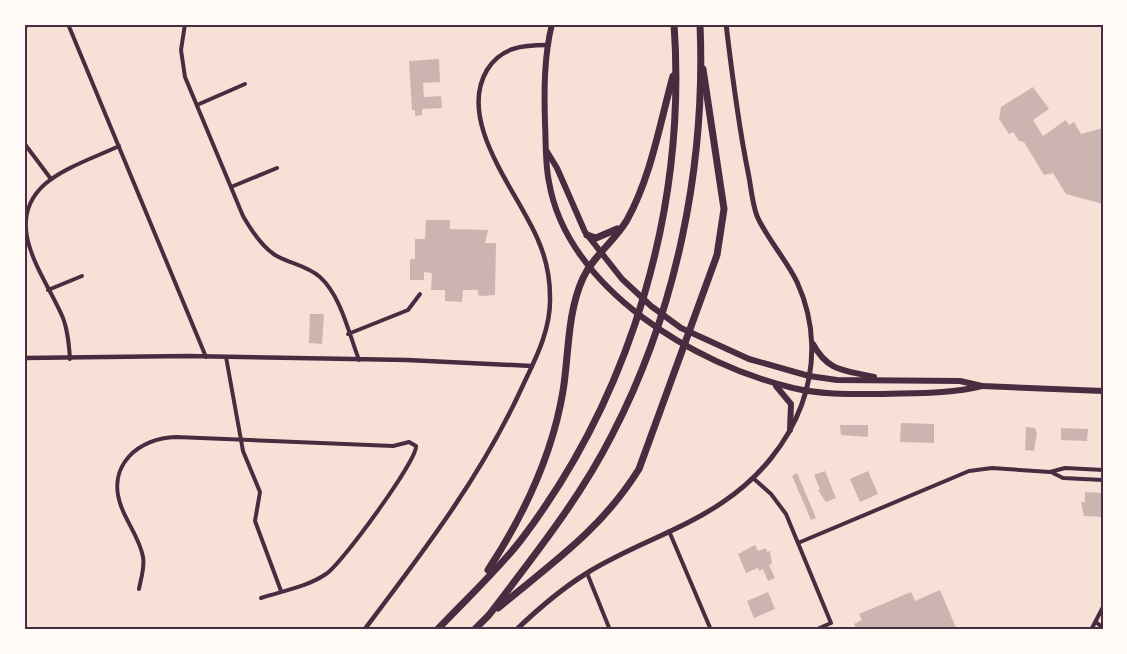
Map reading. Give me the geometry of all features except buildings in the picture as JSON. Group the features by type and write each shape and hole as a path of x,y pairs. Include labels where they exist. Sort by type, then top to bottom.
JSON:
{"highway":[{"path":"437,630 520,541 571,467 611,386 648,286 670,180 677,62 674,24"},
{"path":"489,615 566,512 613,434 651,345 675,268 693,182 701,56 700,24"},
{"path":"474,630 489,615 594,529 624,494 639,469 685,345 685,330 717,255 724,209 701,56"},
{"path":"477,588 509,538 537,483 548,452 563,390 577,298 590,267 622,226 649,164 677,62"},
{"path":"587,235 603,236 622,226"}],"main road":[{"path":"552,24 547,45 546,150 549,183 558,213 573,243 590,267 627,305 677,341 729,368 770,382 807,390 836,393 948,392 982,386"},
{"path":"516,630 540,608 587,573 723,502 753,478 767,464 790,430 807,390 813,344 812,327 796,282 757,215 734,94 726,24"},
{"path":"546,150 558,168 576,215 587,235 633,290 685,330 749,359 809,376 837,380 960,381 982,386 1103,390"},
{"path":"813,344 821,359 829,366 883,379"},
{"path":"770,382 782,391 791,404 790,430"}],"street":[{"path":"24,27 30,24"},
{"path":"68,24 206,357"},
{"path":"185,24 181,61 196,105 248,225 276,256 312,270 327,285 359,360"},
{"path":"364,630 416,564 475,476 500,434 544,336 550,312 547,269 537,237 483,130 478,101 483,78 497,57 514,47 547,45"},
{"path":"196,105 245,84"},
{"path":"24,143 51,179"},
{"path":"70,359 64,321 30,255 25,224 27,209 34,195 51,179 119,146"},
{"path":"231,187 277,168"},
{"path":"48,290 82,276"},
{"path":"348,334 408,310 420,294"},
{"path":"24,358 226,357 532,366"},
{"path":"226,357 243,440 243,451 260,492 256,525 263,538 281,591"},
{"path":"139,589 143,559 121,505 117,483 125,460 136,448 160,437 393,446 413,443 416,446 416,454 338,565 317,579 261,598"},
{"path":"798,543 969,471 992,468 1050,472 1065,468 1103,470"},
{"path":"1050,472 1064,478 1103,480"},
{"path":"753,478 780,505 831,623 814,630"},
{"path":"669,531 711,630"},
{"path":"587,573 610,630"},
{"path":"1090,630 1103,607"},
{"path":"1096,622 1103,628"}]}
